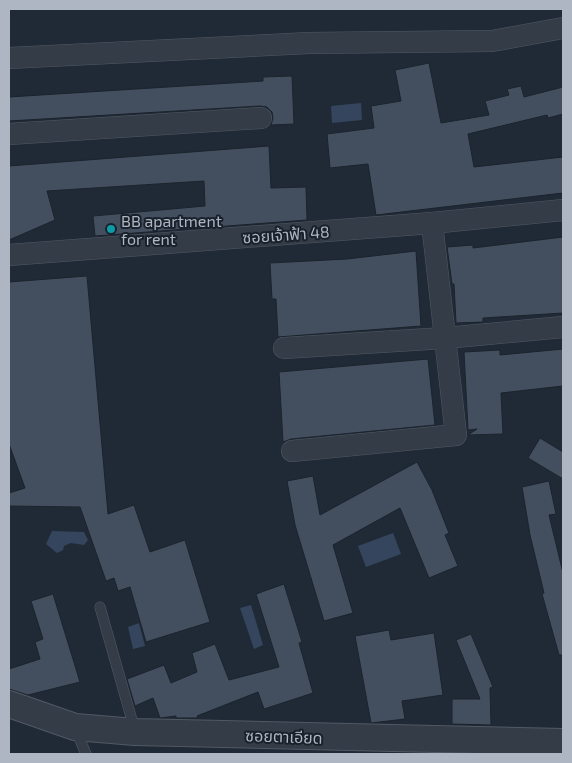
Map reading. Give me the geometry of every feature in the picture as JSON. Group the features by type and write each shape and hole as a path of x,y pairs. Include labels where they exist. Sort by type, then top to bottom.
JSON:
{"street":[{"path":"9,58 309,43 492,41 563,28"},
{"path":"9,134 261,118"},
{"name":"ซอยเจ้าฟ้า 48","path":"9,255 432,223 563,210"},
{"path":"292,451 456,434 432,223"},
{"path":"284,348 445,338 563,327"},
{"name":"ซอยตาเอียด","path":"9,704 75,727 135,732 563,742"}],"lane":[{"path":"100,607 135,732"},
{"path":"75,727 86,754"}],"water":[{"path":"361,103 362,120 332,123 331,106"},
{"path":"52,531 84,532 88,540 84,545 71,543 64,546 63,550 57,553 46,544"},
{"path":"393,533 401,554 366,567 358,546"},
{"path":"251,605 263,645 254,649 240,608"},
{"path":"139,623 145,646 133,649 128,627"}],"building":[{"path":"429,63 441,123 489,115 485,101 509,95 507,89 521,86 524,97 563,87 563,114 548,118 547,115 468,134 474,167 563,157 563,193 376,215 368,164 330,168 327,134 374,128 371,106 401,101 395,70"},
{"path":"292,76 294,124 271,125 272,112 267,107 260,106 9,121 9,97 263,81 263,77"},
{"path":"269,146 271,188 306,187 307,220 95,236 93,216 205,206 204,181 47,191 55,220 9,240 9,166"},
{"path":"563,237 563,313 483,318 483,322 456,323 454,284 452,284 447,247 473,245 473,248"},
{"path":"416,251 421,326 278,337 276,299 272,299 270,263 347,259"},
{"path":"87,276 108,514 134,505 150,552 185,540 210,622 146,642 130,587 118,591 114,578 106,581 80,507 9,506 9,493 25,488 9,444 9,282"},
{"path":"563,349 563,386 501,393 503,434 468,435 477,429 468,430 464,352 500,350 500,355"},
{"path":"428,359 435,425 291,439 283,442 279,372"},
{"path":"540,438 563,452 563,479 528,458"},
{"path":"417,462 432,490 449,533 445,535 458,566 429,578 400,508 333,545 353,613 324,621 295,525 287,481 313,476 320,515"},
{"path":"549,481 556,514 549,515 563,573 563,655 559,655 542,594 544,593 530,535 522,487"},
{"path":"284,584 302,642 299,643 313,693 264,709 258,692 197,716 198,718 176,718 176,716 160,718 153,698 135,706 127,679 164,665 171,683 197,672 192,653 215,644 229,680 279,667 256,594"},
{"path":"53,594 80,682 28,695 9,689 9,669 40,659 35,642 43,639 31,601"},
{"path":"389,630 391,640 434,633 443,695 402,701 405,719 371,723 355,636"},
{"path":"471,634 493,687 490,688 491,725 452,724 452,699 480,699 456,640"}],"place":[{"name":"BB apartment for rent","path":"111,229"}]}
